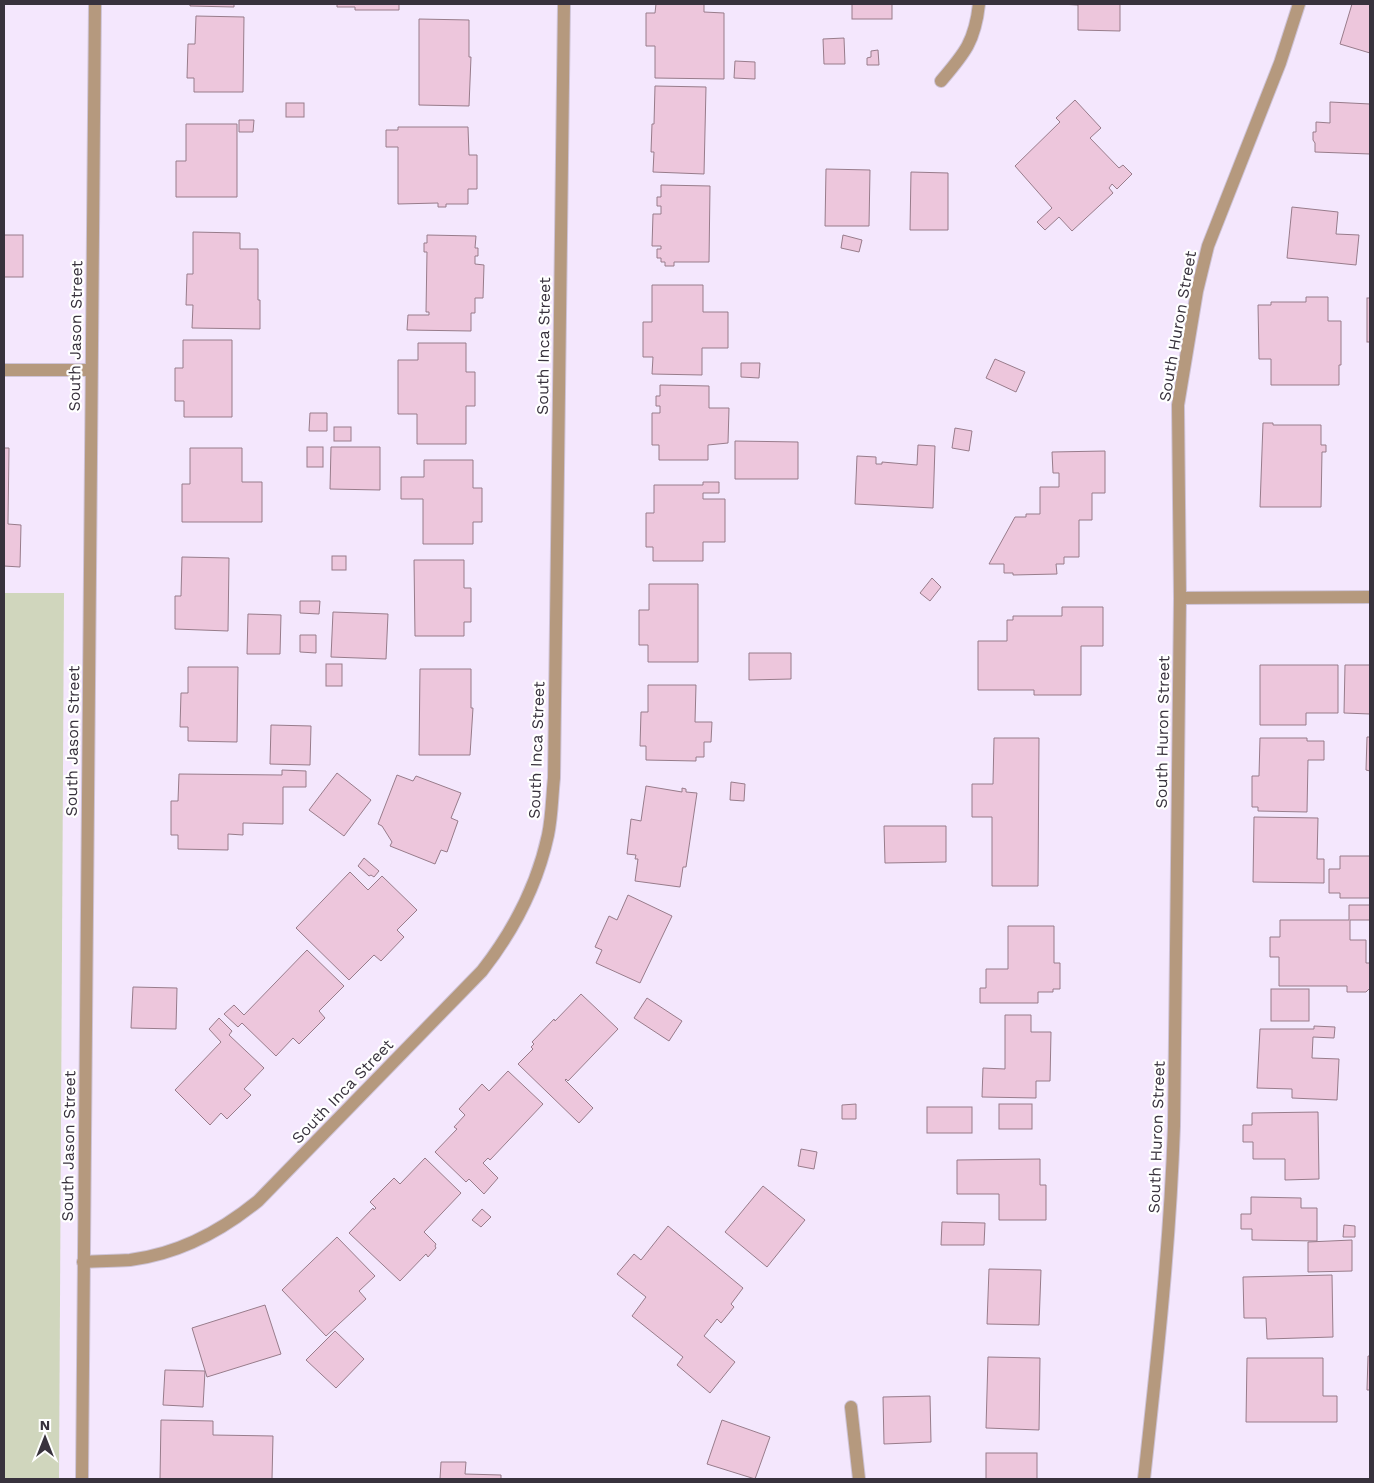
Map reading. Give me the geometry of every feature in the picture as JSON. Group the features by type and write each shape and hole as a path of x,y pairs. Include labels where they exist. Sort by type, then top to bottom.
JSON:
{"street":[{"name":"South Jason Street","path":"82,1479 95,4"},
{"name":"South Inca Street","path":"83,1262 130,1260 163,1254 221,1229 258,1201 482,971 504,943 523,908 538,871 548,834 554,778 564,4"},
{"path":"941,81 963,55 976,26 979,4"},
{"name":"South Huron Street","path":"1144,1479 1162,1320 1172,1203 1180,598 1178,405 1197,291 1208,246 1277,72 1299,4"},
{"path":"4,370 91,370"},
{"path":"1180,598 1370,597"},
{"path":"851,1406 859,1479"}],"green space":[{"path":"4,593 64,593 59,1479 4,1479"}],"building":[{"path":"190,4 234,4 234,7 190,6"},
{"path":"337,4 399,4 399,10 355,10 355,7 337,7"},
{"path":"656,4 704,4 704,12 724,13 724,79 655,78 655,46 646,46 646,13 655,13"},
{"path":"852,4 892,4 892,19 852,19"},
{"path":"1060,4 1120,4 1120,31 1078,30 1078,5"},
{"path":"1352,4 1370,4 1370,53 1340,44"},
{"path":"196,16 244,17 243,92 194,92 194,78 187,78 188,44 195,44"},
{"path":"419,19 469,20 469,57 471,57 469,106 419,105"},
{"path":"844,38 845,64 824,64 823,39"},
{"path":"878,50 879,65 867,65 867,58 871,57 871,51"},
{"path":"735,61 755,62 755,79 734,78"},
{"path":"655,86 706,87 704,174 653,172 654,152 651,152"},
{"path":"1075,100 1101,128 1090,138 1119,168 1123,165 1132,174 1117,189 1112,184 1109,188 1113,193 1072,231 1059,217 1045,230 1037,222 1052,208 1015,166 1060,122 1056,118"},
{"path":"1330,102 1370,104 1370,154 1315,152 1313,132 1316,132 1316,122 1330,123"},
{"path":"286,103 304,103 304,117 286,117"},
{"path":"239,120 254,120 253,132 239,132"},
{"path":"186,124 237,124 237,197 176,197 176,161 186,161"},
{"path":"398,127 468,127 469,155 477,155 477,189 468,189 468,204 446,204 446,207 438,207 438,203 398,204 398,147 386,147 386,130 398,130"},
{"path":"826,169 870,170 869,226 825,226"},
{"path":"911,172 948,173 948,230 910,230"},
{"path":"661,185 710,186 709,262 674,262 674,266 665,266 665,262 661,262 661,258 657,258 657,249 661,249 661,246 652,246 653,214 661,214 661,206 657,206 657,197 661,197"},
{"path":"1292,207 1338,212 1336,234 1359,235 1356,265 1287,258"},
{"path":"193,232 240,233 240,249 258,249 260,329 192,328 193,305 186,305 187,274 193,274"},
{"path":"4,235 23,235 23,277 4,277"},
{"path":"427,235 476,236 475,248 478,248 478,256 475,256 475,264 484,265 483,298 475,298 475,313 471,313 471,331 407,330 408,315 429,315 429,312 426,312 427,252 424,252 424,243 427,243"},
{"path":"843,235 862,240 859,252 841,248"},
{"path":"652,285 703,285 703,312 728,312 728,348 702,348 702,375 652,374 653,357 643,357 643,322 652,322"},
{"path":"1306,297 1328,297 1328,321 1341,321 1339,385 1271,385 1271,359 1259,359 1258,305 1271,305 1271,302 1306,302"},
{"path":"1367,298 1370,298 1370,342 1367,342"},
{"path":"183,340 232,340 232,417 184,417 184,401 175,401 175,368 183,368"},
{"path":"418,343 466,343 466,372 475,372 475,406 466,406 466,444 417,444 417,414 398,414 398,360 418,360"},
{"path":"995,359 1025,372 1016,392 986,378"},
{"path":"741,363 760,363 759,378 741,377"},
{"path":"660,385 709,386 709,408 729,408 728,443 708,445 708,460 659,460 659,445 652,445 652,413 660,413 660,406 656,406 656,396 660,396"},
{"path":"310,413 327,413 327,431 309,431"},
{"path":"1263,423 1273,423 1273,425 1321,425 1321,445 1326,445 1326,452 1322,452 1321,507 1260,507"},
{"path":"334,427 351,427 351,441 334,441"},
{"path":"955,428 972,431 969,451 952,448"},
{"path":"735,441 798,442 798,479 735,479"},
{"path":"918,445 935,446 933,508 855,504 857,456 876,457 876,464 882,464 882,462 917,465"},
{"path":"307,447 323,447 323,467 307,467"},
{"path":"331,447 380,447 380,490 330,489"},
{"path":"4,448 9,448 8,524 21,525 20,567 4,566"},
{"path":"190,448 242,448 242,482 262,482 262,522 182,522 182,484 190,484"},
{"path":"1105,451 1105,493 1092,493 1092,520 1079,520 1079,557 1064,557 1064,564 1056,564 1057,574 1013,575 1013,573 1004,573 1004,564 989,564 1015,517 1026,517 1026,514 1040,514 1040,487 1059,487 1059,473 1053,473 1052,452"},
{"path":"424,460 473,460 473,488 482,488 482,522 473,522 473,544 423,544 423,499 401,499 401,477 424,477"},
{"path":"703,482 719,482 719,493 703,493 703,499 725,499 725,542 703,542 703,561 653,561 653,547 646,547 646,513 654,513 654,485 703,485"},
{"path":"332,556 346,556 346,570 332,570"},
{"path":"182,557 229,558 228,631 175,629 175,596 181,596"},
{"path":"414,560 464,560 464,588 471,588 471,622 464,622 464,636 415,636"},
{"path":"932,578 941,587 930,601 920,593"},
{"path":"649,584 698,584 698,662 648,662 648,645 639,645 639,610 649,610"},
{"path":"300,601 320,601 319,614 300,613"},
{"path":"1062,607 1103,607 1103,646 1081,646 1081,695 1034,695 1034,690 978,690 978,641 1007,641 1007,620 1013,620 1013,616 1062,616"},
{"path":"333,612 388,614 386,659 331,657"},
{"path":"248,614 281,615 280,654 247,654"},
{"path":"300,635 316,635 316,653 300,652"},
{"path":"749,653 791,653 791,679 749,680"},
{"path":"326,664 342,664 342,686 326,686"},
{"path":"1260,665 1338,665 1338,713 1306,713 1306,725 1260,725"},
{"path":"1345,665 1370,665 1370,714 1344,713"},
{"path":"188,667 238,667 237,742 188,741 188,727 180,727 181,693 188,693"},
{"path":"420,669 471,669 471,708 473,708 470,755 419,755"},
{"path":"648,685 696,685 695,722 712,722 711,742 704,742 704,757 696,757 696,761 646,760 646,746 640,746 641,712 648,712"},
{"path":"271,725 311,726 310,765 270,764"},
{"path":"1367,737 1370,737 1370,771 1366,770"},
{"path":"994,738 1039,738 1038,886 992,886 992,817 972,817 972,784 993,784"},
{"path":"1260,738 1307,738 1307,741 1324,741 1324,760 1308,760 1307,812 1258,811 1258,807 1252,807 1252,776 1259,776"},
{"path":"282,770 306,771 306,787 283,787 283,824 243,823 243,835 228,834 228,850 178,849 178,835 171,835 171,801 178,801 179,774 282,775"},
{"path":"337,773 371,800 344,836 309,810"},
{"path":"397,775 413,781 416,776 461,793 451,818 458,821 447,852 441,850 435,864 390,846 392,842 382,826 378,824"},
{"path":"731,782 745,784 744,801 730,800"},
{"path":"646,786 682,792 682,788 686,789 686,792 697,793 686,867 683,867 680,887 635,881 638,859 635,859 636,855 627,854 631,819 641,821"},
{"path":"1254,817 1318,818 1317,859 1324,859 1324,883 1253,882"},
{"path":"884,826 946,826 946,862 885,863"},
{"path":"1340,856 1370,856 1370,898 1340,898 1340,893 1329,893 1329,869 1340,869"},
{"path":"364,858 379,871 374,877 369,876 358,866"},
{"path":"350,872 368,890 382,876 417,910 397,930 404,937 381,961 374,955 349,980 296,928"},
{"path":"628,895 672,916 640,983 596,963 602,950 595,947 609,916 617,920"},
{"path":"1349,905 1370,905 1370,920 1350,920 1350,940 1366,940 1366,963 1370,963 1370,988 1366,992 1347,992 1347,986 1279,986 1279,957 1270,957 1270,937 1280,937 1280,920 1349,920"},
{"path":"1008,926 1054,926 1054,963 1060,963 1060,989 1053,989 1053,992 1038,992 1038,1003 980,1003 980,988 986,988 986,969 1008,969"},
{"path":"307,950 344,986 319,1011 325,1018 299,1044 293,1038 276,1056 242,1023 238,1027 224,1014 234,1005 244,1015"},
{"path":"133,987 177,988 176,1029 131,1028"},
{"path":"1271,989 1309,989 1309,1021 1271,1021"},
{"path":"581,994 618,1029 568,1081 565,1080 593,1108 579,1123 518,1064 533,1049 531,1047 534,1044 532,1042"},
{"path":"647,998 682,1021 669,1041 634,1018"},
{"path":"1005,1015 1031,1015 1031,1032 1051,1032 1050,1081 1036,1081 1036,1098 982,1097 983,1068 1005,1069"},
{"path":"219,1018 232,1031 229,1035 264,1068 244,1089 251,1095 227,1119 221,1113 210,1125 175,1090 221,1042 209,1029"},
{"path":"1314,1026 1335,1027 1334,1038 1313,1037 1312,1058 1339,1059 1337,1100 1292,1098 1292,1089 1257,1088 1260,1029 1314,1029"},
{"path":"508,1071 543,1104 490,1160 488,1158 483,1163 498,1178 484,1194 469,1179 466,1182 435,1152 457,1129 454,1127 465,1115 459,1109 482,1084 489,1091"},
{"path":"856,1104 856,1119 842,1119 842,1105"},
{"path":"999,1104 1032,1104 1032,1129 999,1129"},
{"path":"927,1107 972,1107 972,1133 927,1133"},
{"path":"1318,1112 1319,1179 1285,1180 1285,1159 1253,1159 1253,1142 1243,1142 1243,1125 1252,1125 1252,1113"},
{"path":"801,1149 817,1152 814,1169 798,1166"},
{"path":"425,1158 461,1193 424,1232 436,1244 436,1248 428,1257 426,1254 400,1281 349,1233 373,1208 374,1210 376,1208 370,1202 394,1178 400,1184"},
{"path":"1040,1159 1040,1185 1046,1185 1046,1220 999,1220 999,1194 957,1194 957,1160"},
{"path":"763,1186 805,1220 767,1267 725,1232"},
{"path":"1251,1197 1301,1198 1301,1208 1317,1208 1317,1241 1252,1240 1252,1229 1241,1229 1241,1214 1251,1214"},
{"path":"482,1209 491,1217 481,1227 472,1220"},
{"path":"942,1222 985,1223 984,1245 941,1245"},
{"path":"1344,1225 1355,1226 1355,1237 1343,1237"},
{"path":"668,1226 743,1288 731,1304 734,1307 721,1323 717,1319 704,1336 735,1362 710,1393 677,1365 683,1357 632,1316 646,1297 617,1274 634,1254 641,1260"},
{"path":"337,1237 375,1276 359,1291 366,1299 326,1336 282,1290"},
{"path":"1352,1240 1352,1271 1308,1272 1308,1242"},
{"path":"989,1269 1041,1270 1039,1325 987,1324"},
{"path":"1332,1275 1333,1337 1267,1339 1266,1318 1244,1318 1243,1277"},
{"path":"265,1305 281,1354 207,1377 192,1328"},
{"path":"335,1331 364,1359 336,1388 306,1360"},
{"path":"1368,1356 1370,1356 1370,1390 1367,1390"},
{"path":"988,1357 1040,1358 1039,1430 986,1428"},
{"path":"1247,1358 1323,1358 1323,1396 1337,1396 1337,1422 1246,1422"},
{"path":"165,1370 205,1371 203,1407 163,1405"},
{"path":"930,1396 931,1442 884,1444 883,1397"},
{"path":"161,1420 213,1421 213,1435 273,1436 272,1479 160,1479"},
{"path":"722,1420 770,1437 755,1479 707,1464"},
{"path":"986,1453 1037,1453 1037,1479 986,1479"},
{"path":"441,1462 466,1462 465,1474 501,1475 501,1479 440,1479"}]}
